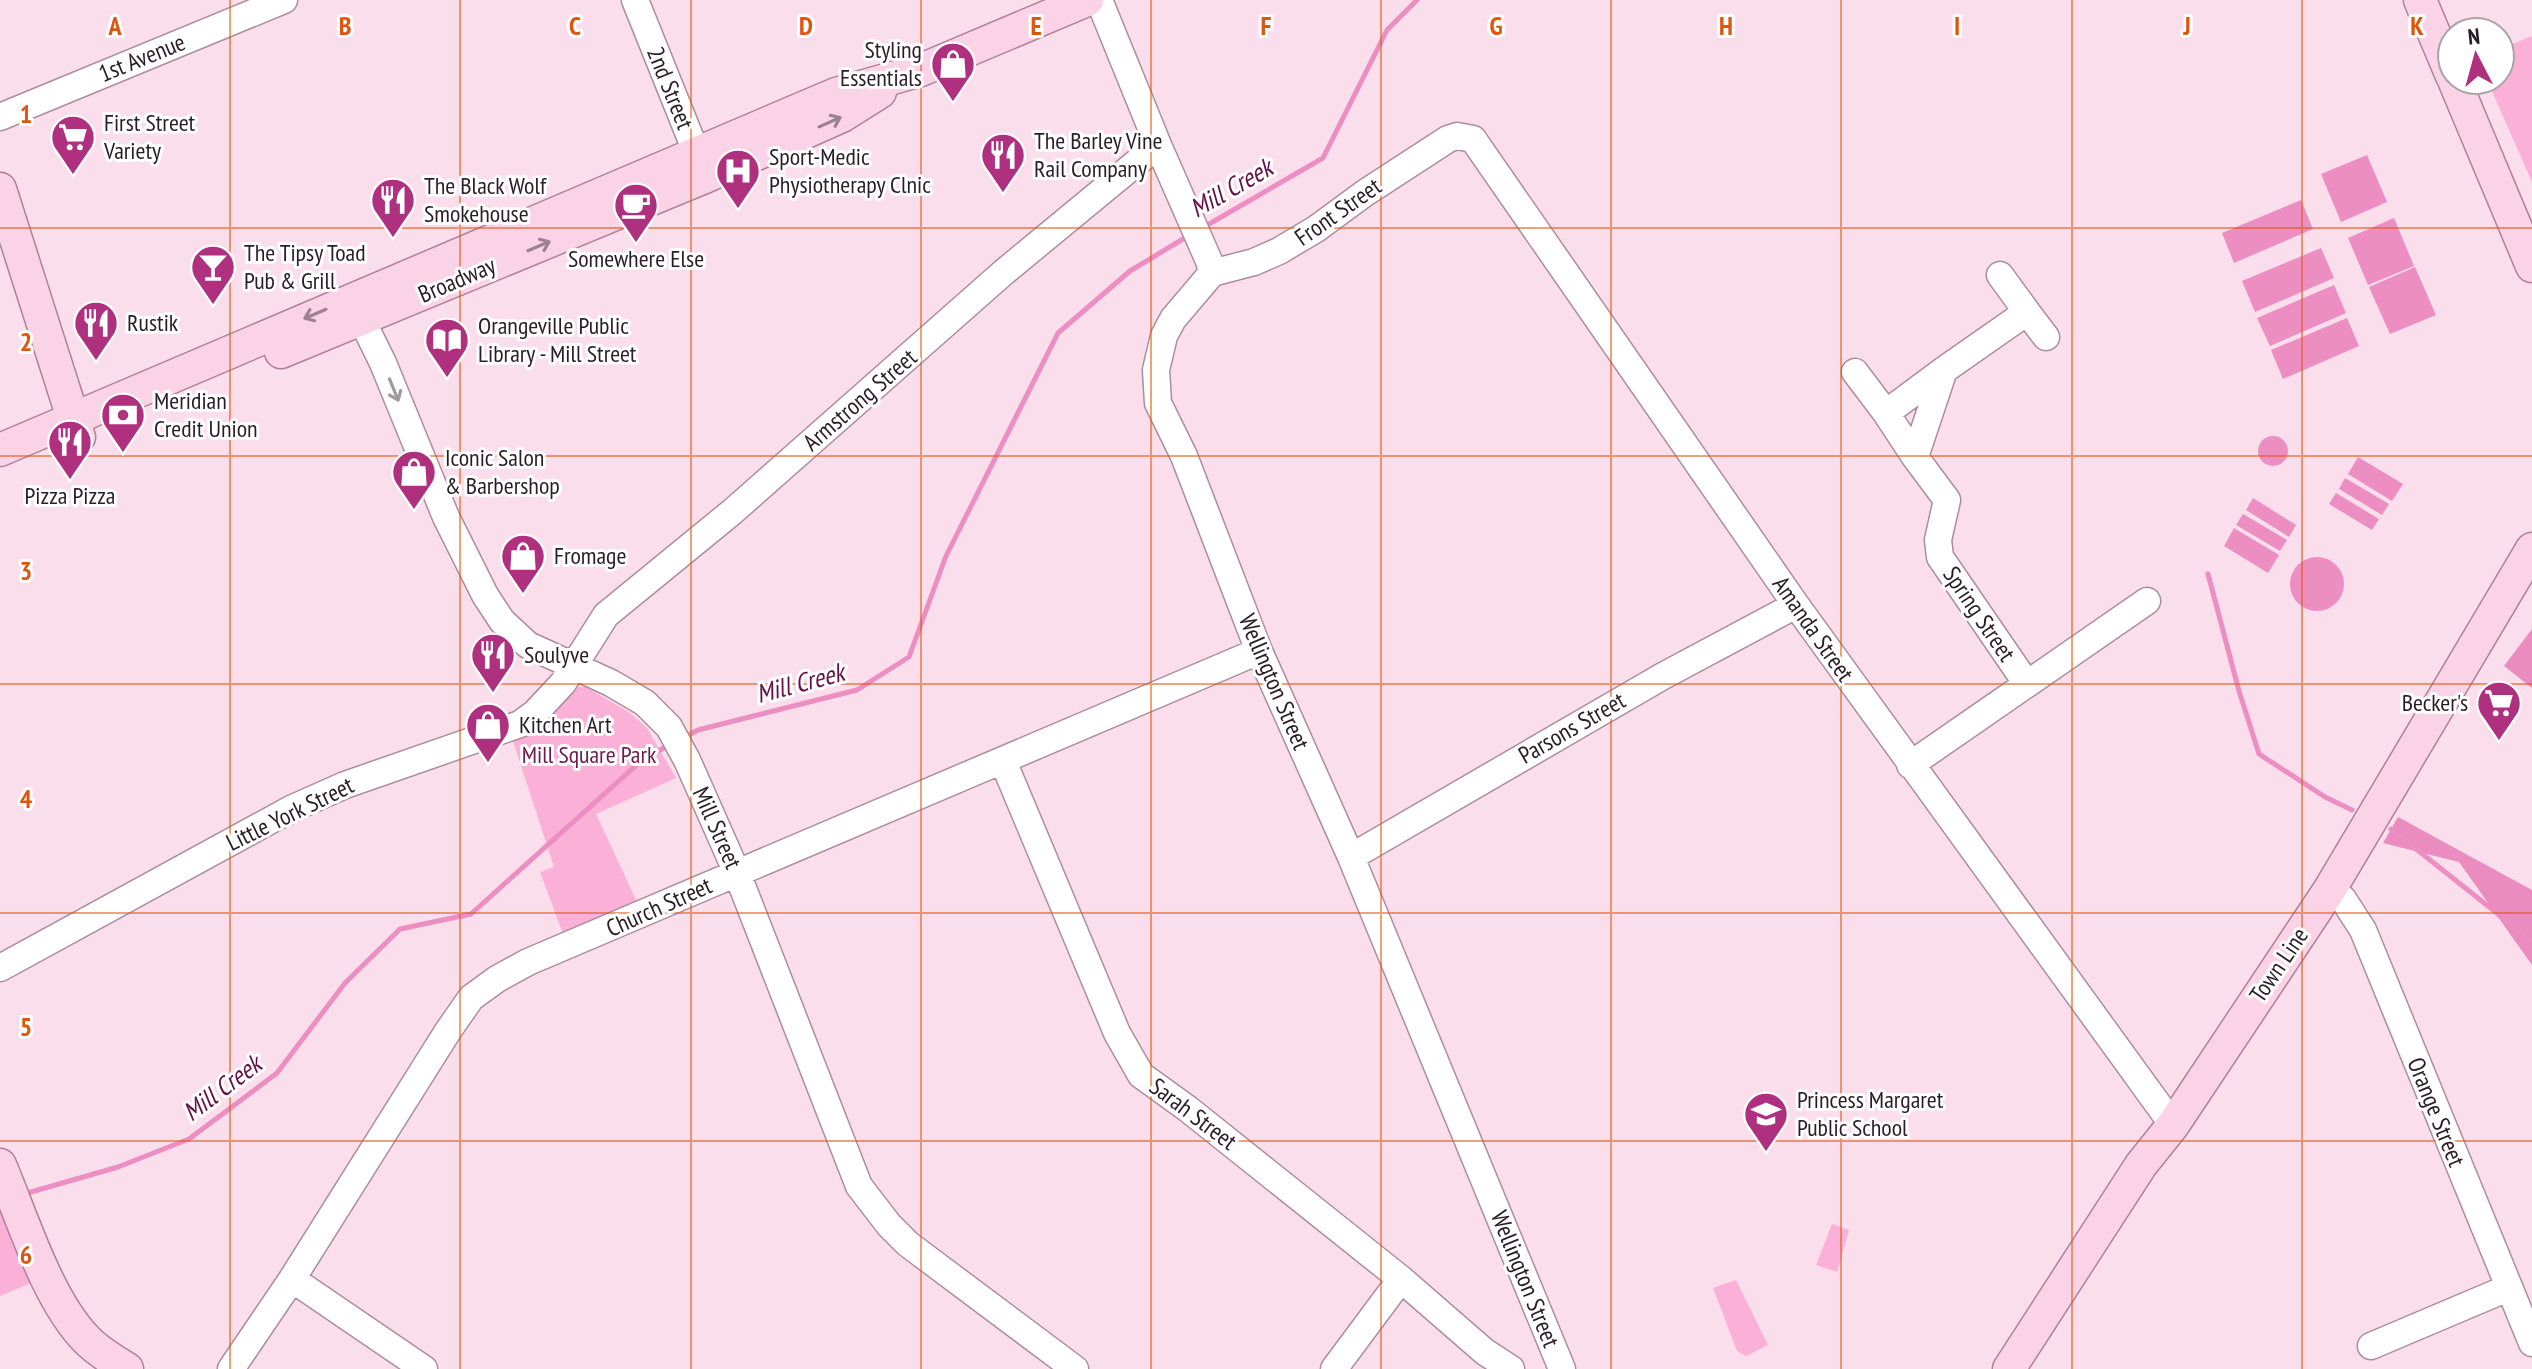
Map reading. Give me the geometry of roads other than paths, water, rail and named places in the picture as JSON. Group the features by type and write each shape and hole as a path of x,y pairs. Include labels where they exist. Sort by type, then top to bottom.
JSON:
{"main road":[{"name":"Broadway","path":"0,469 76,428 356,309 702,165 842,116 906,76 1087,0"},
{"path":"2420,0 2436,38"},
{"path":"2461,96 2532,266"},
{"path":"0,189 76,428"},
{"name":"Broadway","path":"0,450 76,428"},
{"name":"Town Line","path":"2009,1369 2141,1165 2173,1125 2330,889 2532,549"},
{"path":"4,1174 68,1316 85,1339 127,1369"}],"street":[{"name":"1st Avenue","path":"0,117 284,0"},
{"name":"2nd Street","path":"635,0 702,165"},
{"path":"1099,0 1212,273"},
{"name":"Front Street","path":"1212,273 1254,262 1279,251 1316,229 1396,172 1457,136"},
{"name":"Amanda Street","path":"1457,136 1473,139 1478,145 1796,605 2173,1125"},
{"name":"Armstrong Street","path":"574,664 606,615 732,512 1004,272 1158,145"},
{"name":"Wellington Street","path":"1212,273 1166,330 1156,370 1158,403 1184,456 1259,651 1351,857 1562,1369"},
{"path":"2000,275 2046,337"},
{"name":"Mill Street","path":"356,309 383,363 446,517 493,608 515,636 528,645 550,657 574,664 645,703 669,727 737,873 854,1178 865,1195 908,1244 1075,1369"},
{"path":"1886,413 2027,312"},
{"path":"1915,457 1944,370"},
{"name":"Spring Street","path":"1855,372 1947,500 1938,540 1940,557 2027,684"},
{"name":"Spring Street","path":"1910,765 2147,601"},
{"name":"Parsons Street","path":"1351,857 1663,676 1796,605"},
{"name":"Church Street","path":"231,1369 471,998 497,979 528,962 1259,651"},
{"name":"Little York Street","path":"0,968 291,809 345,785 520,724 563,683 574,664"},
{"name":"Sarah Street","path":"1003,761 1134,1067 1401,1279 1485,1352 1511,1369"},
{"name":"Orange Street","path":"2330,889 2343,899 2363,930 2532,1343"},
{"path":"292,1279 424,1369"},
{"path":"1334,1369 1401,1279"},
{"path":"2371,1346 2508,1288"}],"waterway":[{"name":"Mill Creek","path":"1204,227 1323,158 1387,30 1417,0"},
{"name":"Mill Creek","path":"683,738 698,730 857,690 909,657 946,556 1058,333 1130,271 1188,236"},
{"path":"2208,574 2259,754 2325,797 2352,810"},
{"name":"Mill Creek","path":"24,1194 118,1167 189,1139 277,1073 345,983 400,929 471,914 642,760 671,744"},
{"path":"2391,829 2532,941"}],"place":[{"name":"Styling Essentials","path":"953,103"},
{"name":"First Street Variety","path":"73,176"},
{"name":"The Barley Vine Rail Company","path":"1003,194"},
{"name":"Sport-Medic Physiotherapy Clnic","path":"738,210"},
{"name":"The Black Wolf Smokehouse","path":"393,239"},
{"name":"Somewhere Else","path":"636,244"},
{"name":"The Tipsy Toad Pub & Grill","path":"213,306"},
{"name":"Rustik","path":"96,362"},
{"name":"Orangeville Public Library - Mill Street","path":"447,379"},
{"name":"Meridian Credit Union","path":"123,454"},
{"name":"Pizza Pizza","path":"70,481"},
{"name":"Iconic Salon & Barbershop","path":"414,511"},
{"name":"Fromage","path":"523,595"},
{"name":"Soulyve","path":"493,694"},
{"name":"Becker's","path":"2499,742"},
{"name":"Kitchen Art","path":"488,764"},
{"name":"Princess Margaret Public School","path":"1766,1153"}],"park label":[{"name":"Mill Square Park","path":"589,755"}]}
